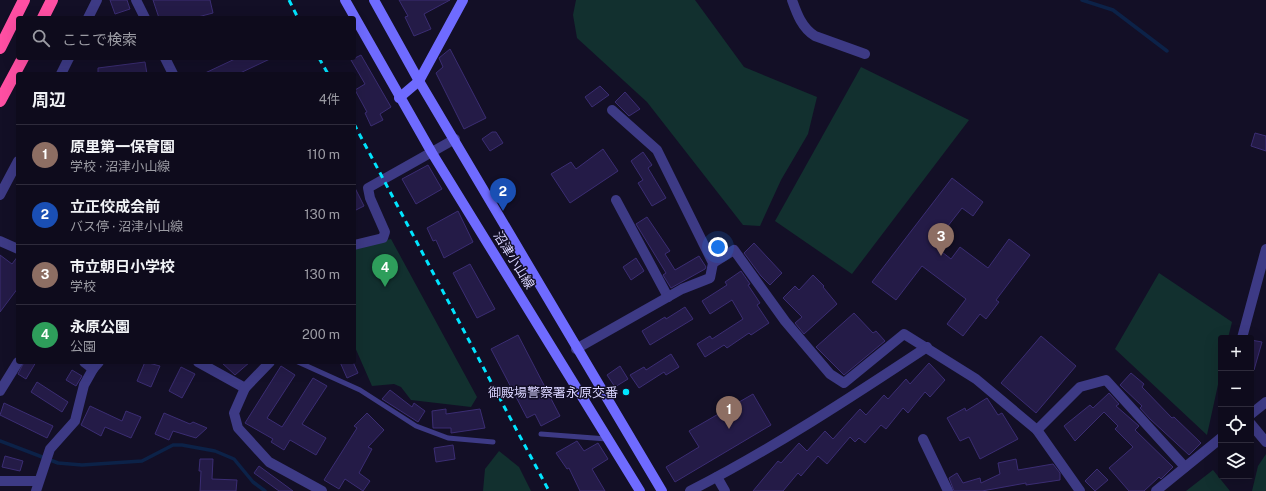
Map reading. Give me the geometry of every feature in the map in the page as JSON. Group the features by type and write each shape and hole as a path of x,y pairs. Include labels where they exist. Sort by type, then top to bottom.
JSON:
{"highway":[{"path":"0,48 24,0"},
{"path":"44,16 52,0"},
{"path":"0,101 21,60"}],"main road":[{"name":"沼津小山線","path":"345,0 354,16"},
{"name":"沼津小山線","path":"374,0 419,80 455,139 576,348 662,491"},
{"path":"400,98 419,80 463,0"},
{"name":"沼津小山線","path":"356,20 432,152 640,491"}],"street":[{"path":"89,16 97,0"},
{"path":"136,0 144,16"},
{"path":"792,0 803,24 809,32 815,36 866,54"},
{"path":"62,72 68,60"},
{"path":"166,60 172,72"},
{"path":"576,348 682,289 710,278 713,263 657,150 612,110"},
{"path":"356,245 384,238 385,232 370,198 368,188 455,139"},
{"path":"0,195 16,165"},
{"path":"616,200 668,297"},
{"path":"0,241 16,248"},
{"path":"713,263 734,250 785,321 830,374 844,383 904,334 927,347 976,379 1037,430 1080,491"},
{"path":"1243,335 1262,281 1265,255"},
{"path":"690,491 717,477 843,402 927,347"},
{"path":"0,391 17,364"},
{"path":"202,364 245,388"},
{"path":"268,364 245,388 234,413 238,428 269,462 322,491"},
{"path":"36,491 38,481 50,449 75,421 84,385 96,365"},
{"path":"1037,430 1080,387 1106,380 1185,467"},
{"path":"1254,412 1266,402"},
{"path":"1254,428 1266,442"},
{"path":"923,439 948,491"},
{"path":"1156,491 1218,440"},
{"path":"717,477 725,491"},
{"path":"0,481 38,481"}],"lane":[{"path":"302,364 360,390 393,413 416,426 448,438 494,442"},
{"path":"540,434 608,439"}],"green space":[{"path":"576,0 695,0 744,67 817,97 808,134 781,180 760,226 743,225 647,102 577,38 573,15"},
{"path":"861,67 969,120 852,274 775,221"},
{"path":"391,239 477,397 471,407 411,400 401,387 394,384 372,386 356,350 356,248"},
{"path":"1159,273 1232,322 1229,335 1218,335 1218,385 1207,435 1115,349"},
{"path":"499,451 519,467 531,491 483,491 485,469"},
{"path":"1266,454 1266,491 1252,491 1258,466"},
{"path":"1213,470 1218,476 1218,479 1220,479 1230,491 1186,491"}],"building":[{"path":"110,0 127,0 130,9 115,14"},
{"path":"153,0 210,0 213,13 202,16 158,16"},
{"path":"399,0 450,0 424,14 431,29 414,36 405,17 408,16"},
{"path":"450,49 486,118 464,129 436,73 443,67 439,58"},
{"path":"361,55 391,107 380,114 383,120 371,126 365,113 367,112 356,92 356,89 365,84 351,60 356,60 356,58"},
{"path":"233,60 268,60 242,72 207,72"},
{"path":"145,62 147,72 98,72 98,68"},
{"path":"600,86 609,95 592,107 585,97"},
{"path":"625,92 640,109 629,116 615,102"},
{"path":"492,132 496,132 503,143 490,151 482,139"},
{"path":"1255,133 1266,136 1266,151 1251,146"},
{"path":"603,149 618,171 570,203 551,174 571,162 576,169"},
{"path":"643,152 652,165 648,168 666,198 652,206 638,183 643,180 631,161"},
{"path":"428,165 442,189 416,204 402,179"},
{"path":"952,178 983,202 973,216 962,208 933,245 951,259 960,247 988,268 1009,239 1030,255 996,300 999,302 986,319 980,314 963,336 947,324 966,299 922,266 896,300 872,282"},
{"path":"356,190 364,206 356,210"},
{"path":"458,211 473,242 444,258 436,240 433,241 427,228"},
{"path":"647,217 670,251 665,254 675,270 699,256 706,267 705,269 671,288 663,275 666,273 636,224"},
{"path":"754,243 782,273 770,285 761,276 744,253"},
{"path":"0,255 12,264 16,259 16,291 0,312"},
{"path":"636,258 644,271 631,280 623,267"},
{"path":"470,264 495,309 477,318 453,273"},
{"path":"741,271 760,303 757,305 769,323 751,335 749,333 727,348 724,345 705,357 697,344 710,336 712,339 743,319 732,300 710,314 702,301 727,285 725,282"},
{"path":"813,275 824,286 823,287 837,304 804,334 795,323 802,317 783,298 795,286 799,290"},
{"path":"685,307 693,319 650,345 642,331 665,317 666,319"},
{"path":"854,313 873,333 876,331 885,341 844,375 816,347"},
{"path":"518,335 560,416 541,426 535,414 527,418 491,349"},
{"path":"1041,336 1076,366 1036,413 1001,383"},
{"path":"1254,341 1262,342 1254,370"},
{"path":"671,354 679,367 666,375 664,372 639,388 630,375 644,367 646,370"},
{"path":"929,363 945,380 930,397 925,392 908,413 903,408 886,429 881,425 865,443 859,438 855,442 850,437 827,464 818,456 801,476 798,473 783,491 753,491 778,461 781,463 799,443 807,451 825,431 833,439 860,409 866,415 884,395 888,399 906,379 910,384"},
{"path":"23,364 35,364 26,379 18,374"},
{"path":"144,364 160,366 151,387 137,381"},
{"path":"223,364 248,364 235,375"},
{"path":"341,364 354,364 358,373 347,378"},
{"path":"281,366 295,375 267,418 282,427 313,378 327,386 302,424 326,438 316,455 290,440 284,450 271,442 273,439 245,423"},
{"path":"620,366 628,379 615,387 607,375"},
{"path":"181,367 195,374 182,398 169,391"},
{"path":"72,370 82,376 76,386 66,380"},
{"path":"1131,373 1144,384 1142,387 1172,418 1174,417 1201,443 1189,455 1150,419 1140,408 1142,406 1120,385"},
{"path":"37,382 68,402 62,412 31,392"},
{"path":"390,390 412,407 414,403 425,411 418,422 382,399"},
{"path":"1109,393 1119,404 1116,406 1139,426 1135,430 1173,467 1161,479 1159,477 1144,491 1129,491 1109,468 1133,447 1115,429 1118,426 1104,412 1075,441 1064,426 1090,405 1093,408"},
{"path":"753,394 771,425 675,482 666,467 699,447 689,431"},
{"path":"987,398 998,415 1002,413 1018,439 980,459 969,437 960,441 947,418 965,408 966,411"},
{"path":"4,403 53,426 47,438 0,415"},
{"path":"90,406 122,421 126,411 141,417 131,438 105,427 101,436 81,425"},
{"path":"446,409 446,414 480,409 485,428 451,433 451,428 433,428 432,411"},
{"path":"164,413 190,424 193,422 207,428 196,438 173,431 169,440 155,434"},
{"path":"367,413 384,430 368,447 372,449 359,473 370,481 363,491 345,479 339,489 324,480 357,428 354,426"},
{"path":"577,441 584,451 598,443 608,459 592,469 605,491 580,491 569,468 567,469 556,453"},
{"path":"453,445 455,459 436,462 434,448"},
{"path":"5,456 23,461 20,471 2,467"},
{"path":"200,459 213,459 212,479 237,480 236,491 200,491"},
{"path":"1016,459 1018,470 1053,464 1060,473 1060,480 1026,485 1026,483 982,491 954,491 949,478 957,473 963,483 980,478 981,483 1000,474 998,463"},
{"path":"259,466 293,491 279,491 254,473"},
{"path":"1097,469 1108,480 1095,491 1085,481"}],"waterway":[{"path":"1082,0 1113,10 1167,51"},
{"path":"0,441 58,463 82,465 142,461 173,445 182,445 215,451 234,459 253,482 265,491"}],"railway":[{"path":"289,0 297,16"},
{"path":"320,60 327,72"},
{"path":"356,128 549,491"}],"place":[{"name":"立正佼成会前","path":"503,211"},
{"name":"市立朝日小学校","path":"941,256"},
{"name":"永原公園","path":"385,287"},
{"name":"御殿場警察署永原交番","path":"626,392"},
{"name":"原里第一保育園","path":"729,429"}]}
